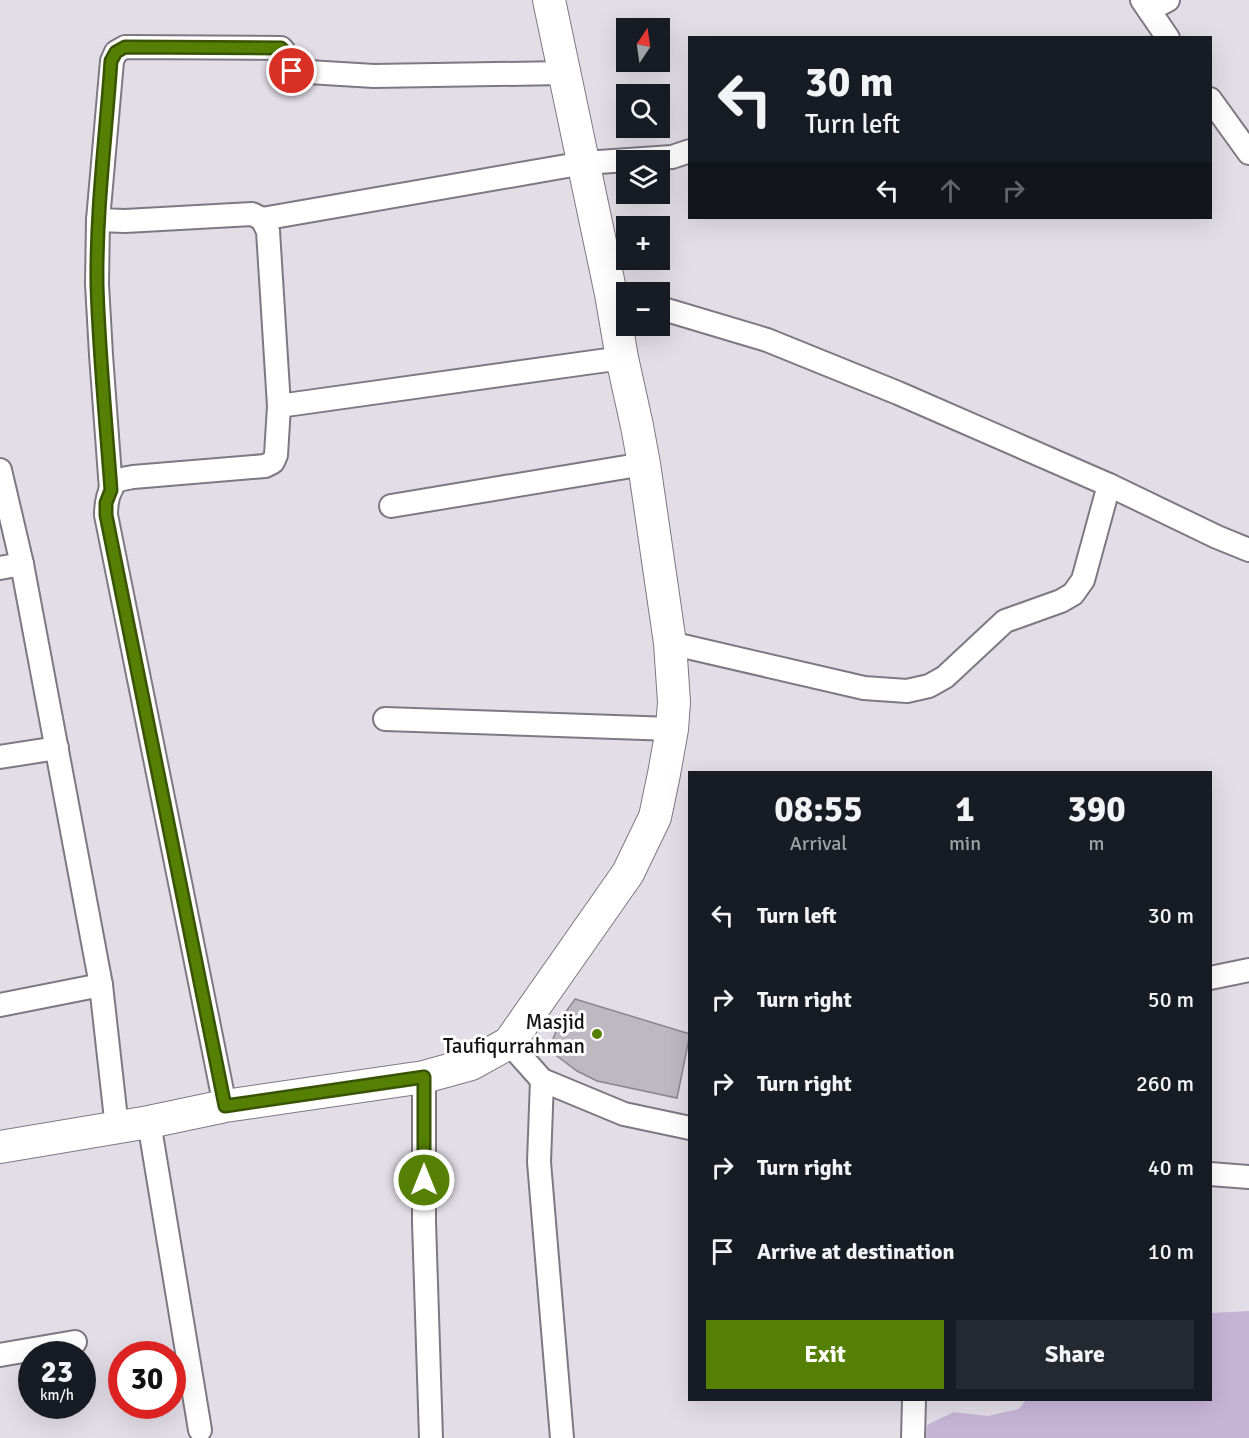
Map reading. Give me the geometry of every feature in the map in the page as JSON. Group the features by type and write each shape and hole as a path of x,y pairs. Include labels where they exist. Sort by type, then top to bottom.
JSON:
{"main road":[{"path":"549,0 584,163 616,285"},
{"path":"0,1147 117,1128 225,1106 424,1077 471,1064 509,1043 628,873 655,817 672,729 674,702 670,643 644,464 622,358 621,336"}],"street":[{"path":"1153,3 1167,36"},
{"path":"111,490 97,284 98,220 111,61 116,52 125,47 281,48 284,54 283,66 287,70 374,76 565,73"},
{"path":"1212,102 1249,153"},
{"path":"98,220 125,221 241,214 252,214 262,219 584,163 672,157 688,152"},
{"path":"225,1106 106,515 106,503 111,490 118,481 133,477 265,466 273,462 276,455 279,406 268,231 262,219"},
{"path":"670,311 767,340 898,393 1109,485 1249,550"},
{"path":"279,406 622,358"},
{"path":"391,506 644,464"},
{"path":"0,470 11,566 57,748 101,985 117,1128"},
{"path":"670,643 864,688 907,691 929,686 945,677 1005,621 1061,601 1073,594 1083,580 1109,485"},
{"path":"385,719 672,729"},
{"path":"0,757 57,748"},
{"path":"1212,978 1249,970"},
{"path":"0,1005 101,985"},
{"path":"509,1043 542,1080 624,1114 688,1128"},
{"path":"424,1077 424,1222 431,1438"},
{"path":"542,1080 539,1162 562,1438"},
{"path":"149,1122 200,1430"},
{"path":"1212,1174 1249,1177"},
{"path":"0,1356 18,1353"},
{"path":"913,1438 914,1401"}],"shaded area":[{"path":"1249,1311 1249,1438 926,1438 927,1425 954,1412 988,1416 1019,1409 1025,1401 1212,1401 1212,1313"}],"building":[{"path":"575,999 688,1033 677,1098 597,1081 577,1071 549,1050 560,1020"}],"place":[{"name":"Masjid Taufiqurrahman","path":"597,1034"}],"route":[{"path":"292,71 283,66 284,54 281,48 125,47 116,52 111,61 98,220 97,284 111,490 106,503 106,515 225,1106 424,1077 424,1180"}]}
